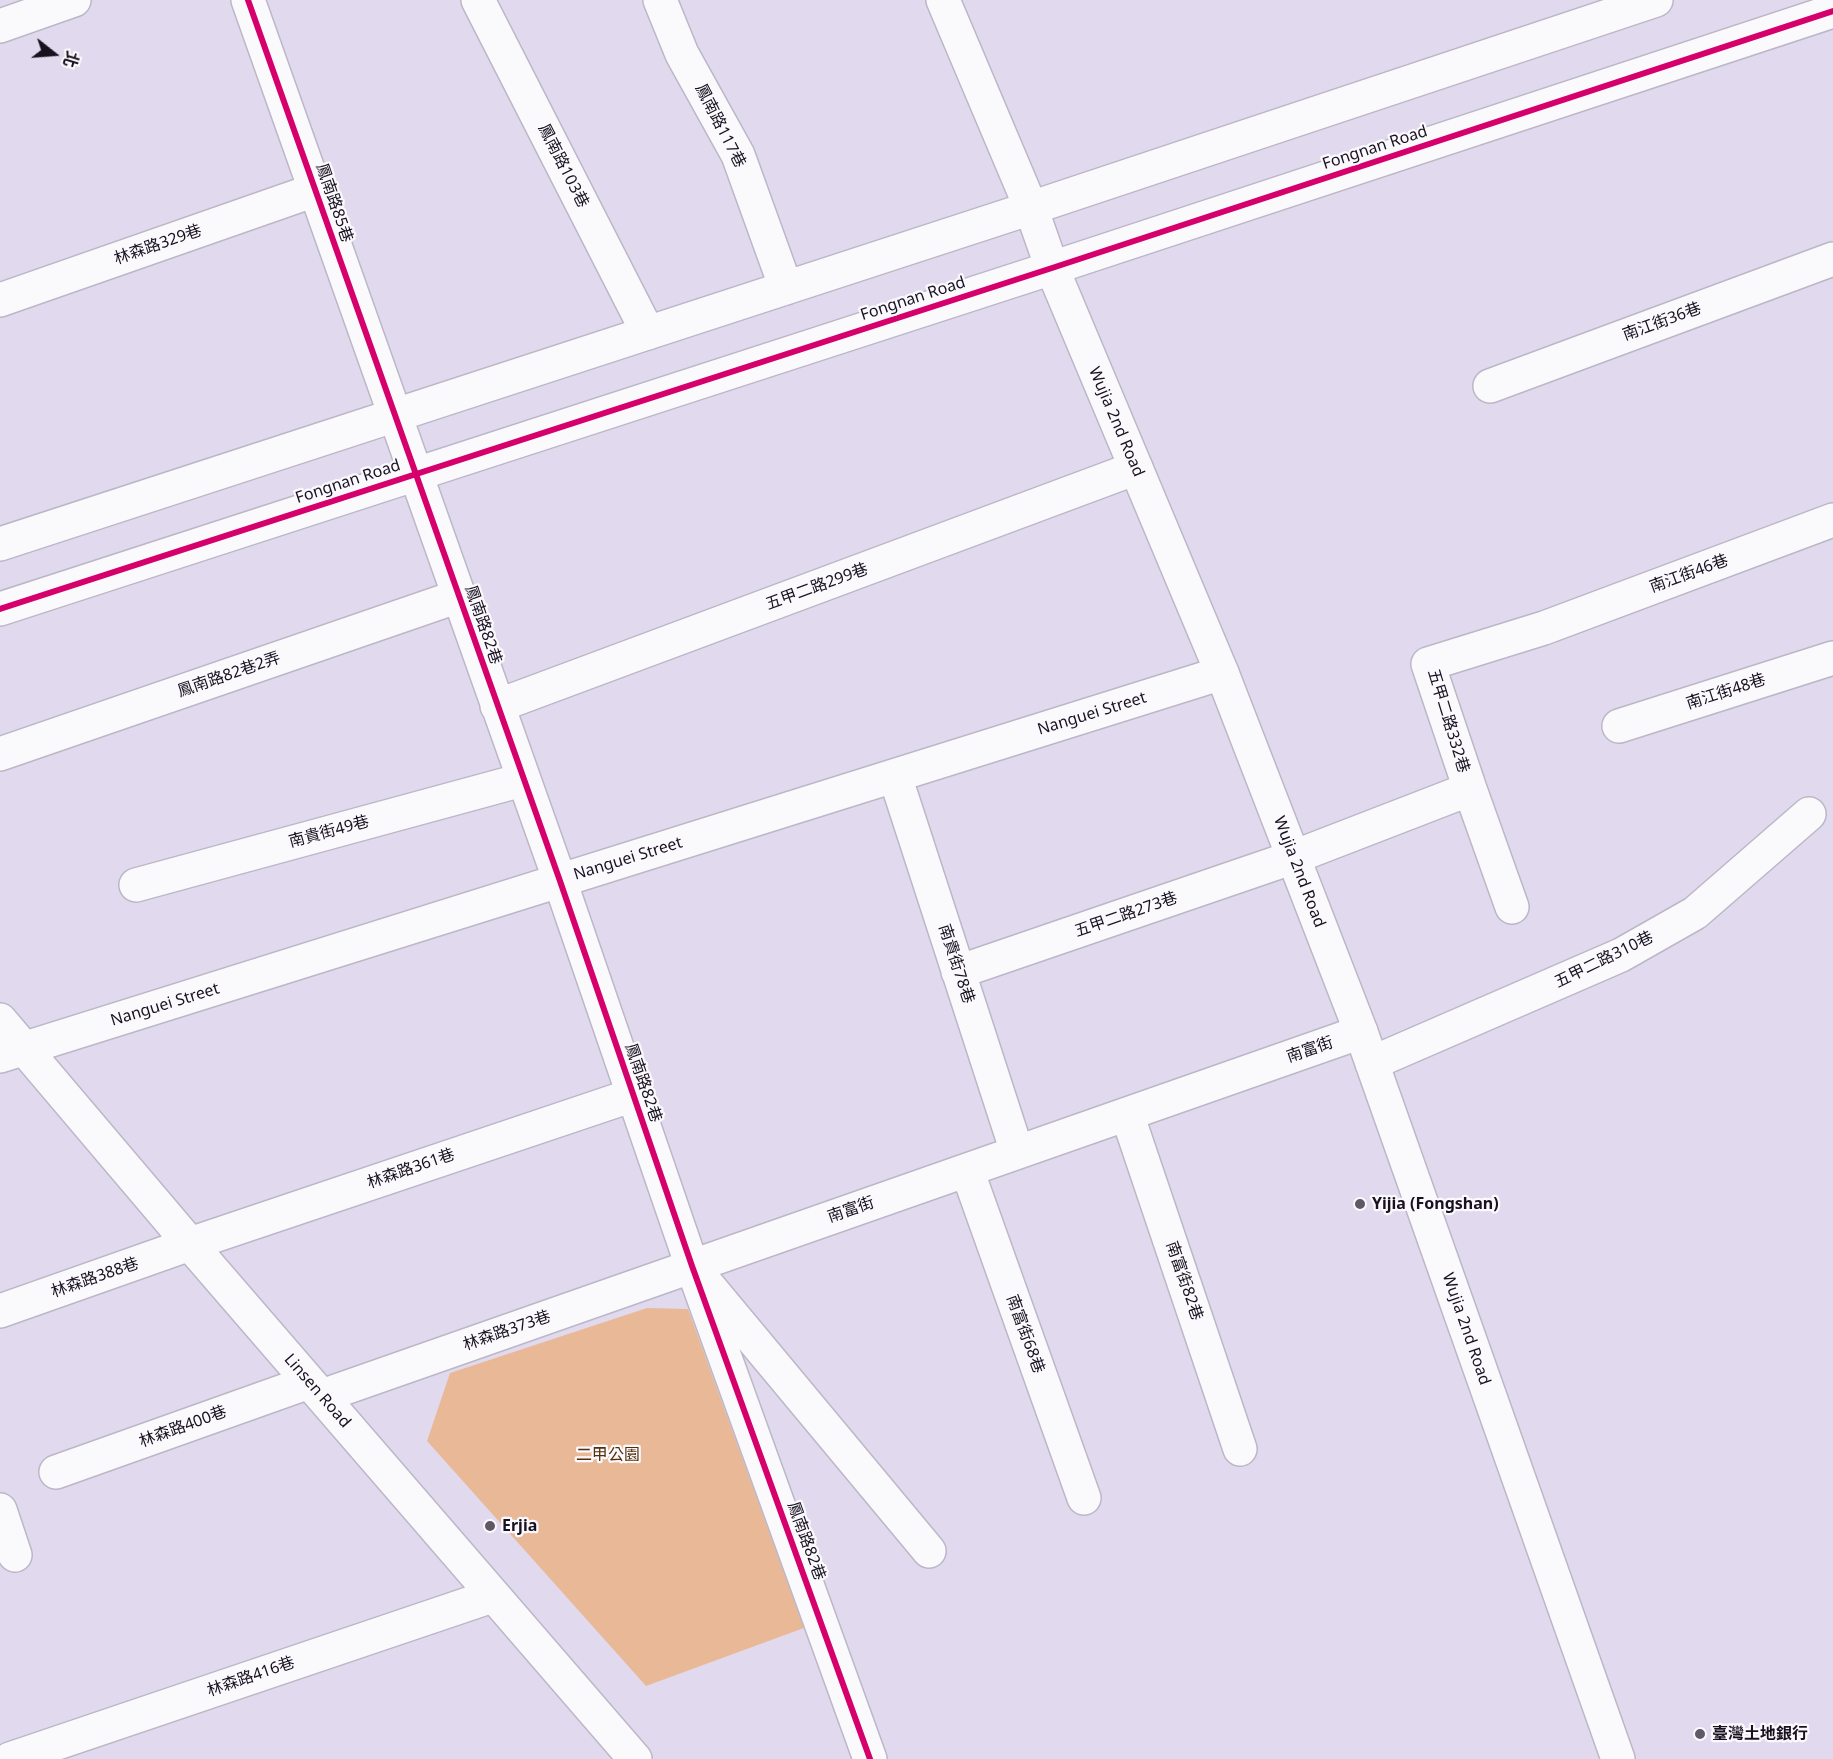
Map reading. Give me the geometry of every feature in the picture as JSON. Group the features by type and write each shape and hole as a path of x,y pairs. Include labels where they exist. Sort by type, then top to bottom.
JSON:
{"street":[{"path":"0,26 74,0"},
{"name":"鳳南路85巷","path":"248,0 394,415"},
{"name":"鳳南路103巷","path":"478,0 648,333"},
{"name":"鳳南路117巷","path":"660,0 682,54 738,155 786,288"},
{"name":"Wujia 2nd Road","path":"943,0 1031,208 1052,268 1222,673 1294,857 1361,1032 1618,1759"},
{"path":"0,544 1031,208 1656,0"},
{"name":"Fongnan Road","path":"0,609 1829,14"},
{"name":"林森路329巷","path":"0,300 315,190"},
{"name":"南江街36巷","path":"1490,386 1833,259"},
{"name":"鳳南路82巷","path":"394,415 522,780 560,881 692,1266 870,1759"},
{"name":"五甲二路299巷","path":"497,706 1136,468"},
{"name":"南江街46巷","path":"1544,628 1833,520"},
{"name":"鳳南路82巷2弄","path":"0,754 459,596"},
{"name":"五甲二路332巷","path":"1512,907 1428,664 1544,628"},
{"name":"南江街48巷","path":"1619,726 1833,658"},
{"name":"Nanguei Street","path":"12,1053 1222,673"},
{"name":"南貴街78巷","path":"895,776 1017,1152"},
{"name":"南貴街49巷","path":"136,885 522,780"},
{"name":"五甲二路332巷","path":"1294,857 1470,789"},
{"name":"五甲二路310巷","path":"1372,1063 1611,960 1640,945 1695,913 1809,814"},
{"name":"五甲二路273巷","path":"958,972 1294,857"},
{"name":"Linsen Road","path":"0,1020 12,1053 190,1244 635,1759"},
{"name":"南富街","path":"692,1266 1361,1032"},
{"name":"林森路361巷","path":"190,1244 633,1095"},
{"name":"南富街82巷","path":"1127,1114 1240,1449"},
{"name":"南富街68巷","path":"967,1170 1084,1498"},
{"name":"林森路388巷","path":"0,1311 190,1244"},
{"path":"692,1266 929,1551"},
{"name":"林森路373巷","path":"316,1389 692,1266"},
{"name":"林森路400巷","path":"56,1472 316,1389"},
{"path":"0,1510 15,1555"},
{"name":"林森路416巷","path":"10,1759 492,1596"}],"green space":[{"name":"二甲公園","path":"647,1308 688,1309 804,1628 646,1686 427,1441 450,1373"}],"cycle path":[{"path":"248,0 560,881 692,1266 870,1759"},
{"path":"0,609 1052,268 1833,11"}],"place":[{"name":"Yijia (Fongshan)","path":"1360,1204"},
{"name":"Erjia","path":"490,1526"},
{"name":"臺灣土地銀行","path":"1700,1734"}]}
